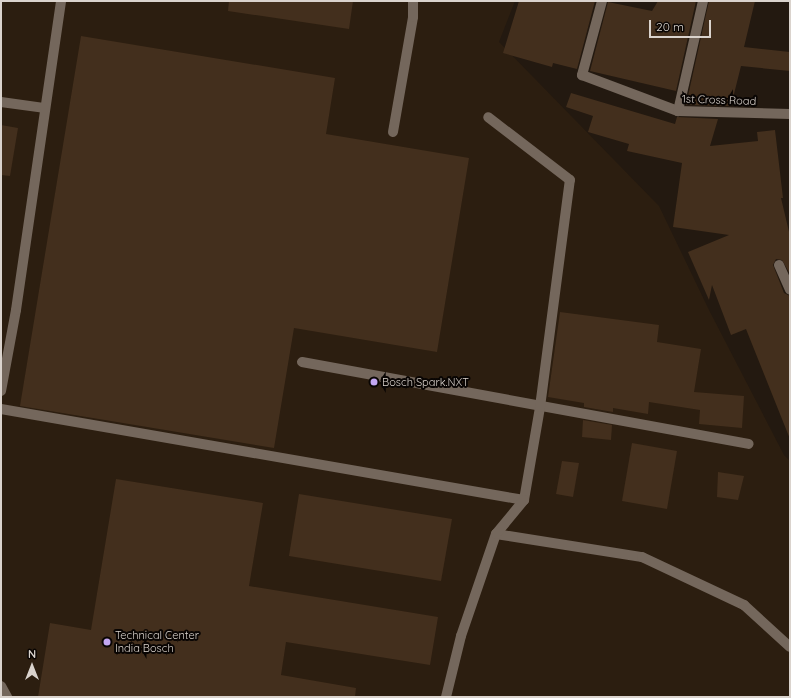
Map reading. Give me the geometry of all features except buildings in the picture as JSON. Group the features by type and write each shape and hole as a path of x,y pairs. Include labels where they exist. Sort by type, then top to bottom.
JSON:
{"street":[{"path":"1,390 16,310 60,1"},
{"path":"393,132 413,17 413,1"},
{"name":"1st Cross Road","path":"602,1 582,75 678,111 790,114"},
{"path":"678,111 703,1"},
{"path":"1,102 44,108"},
{"path":"446,697 461,636 496,534 524,500 540,407 570,180 488,117"},
{"path":"779,265 790,290"},
{"path":"302,362 540,407 749,444"},
{"path":"1,409 524,500"},
{"path":"496,534 642,557 744,605 790,647"},
{"path":"1,686 7,697"}],"shaded area":[{"name":"Bosch Spark.NXT","path":"1,1 515,1 499,42 659,206 709,310 784,455 790,461 790,697 1,697"}],"place":[{"name":"Bosch Spark.NXT","path":"374,382"},
{"name":"Technical Center India Bosch","path":"107,642"}]}
